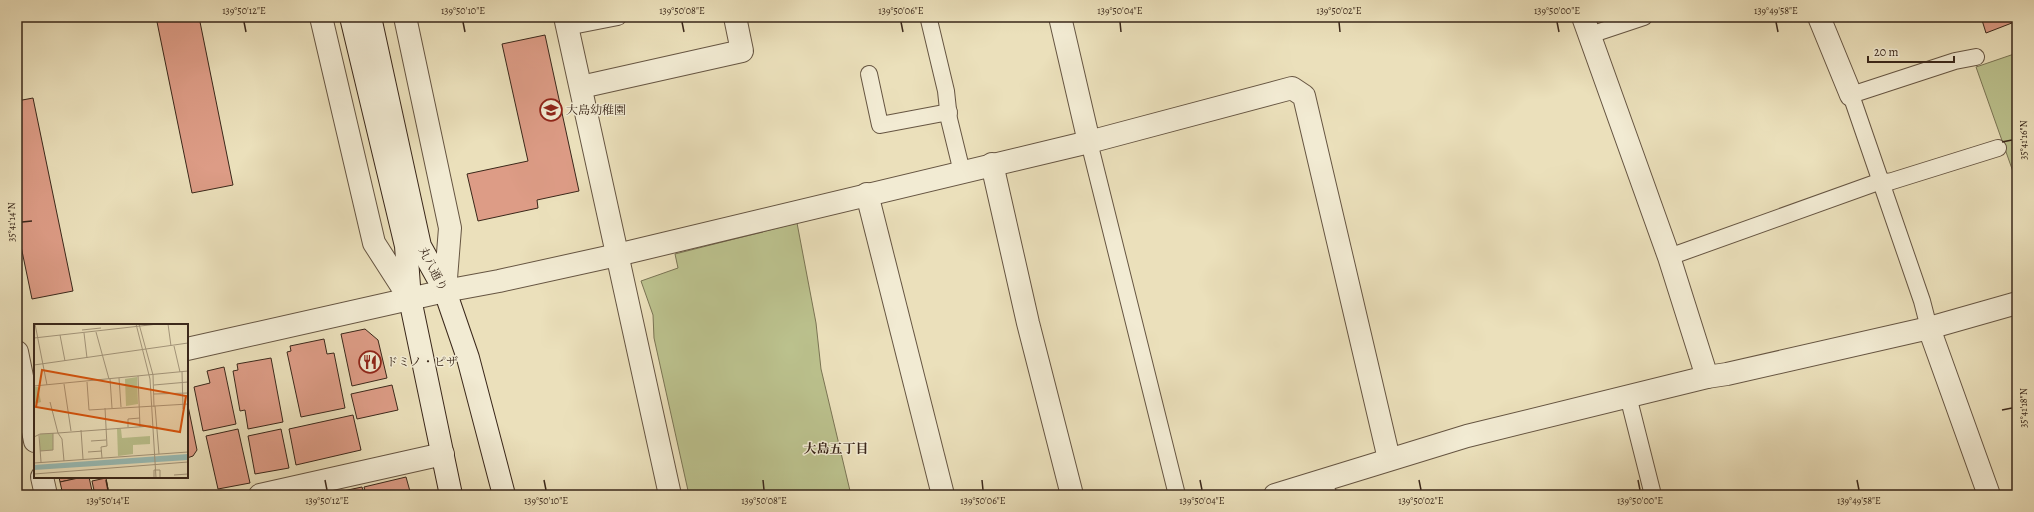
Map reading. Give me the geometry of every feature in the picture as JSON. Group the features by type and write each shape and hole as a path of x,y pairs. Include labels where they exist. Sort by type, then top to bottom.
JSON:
{"street":[{"path":"321,17 374,243 410,299"},
{"name":"丸八通り","path":"351,17 413,246 445,291 468,358 504,495"},
{"name":"丸八通り","path":"370,17 413,246 410,299 451,495"},
{"path":"405,17 450,228 445,291"},
{"path":"580,87 742,51 735,17"},
{"path":"1060,17 1088,142"},
{"path":"1819,17 1850,95"},
{"path":"566,22 670,495"},
{"path":"1587,26 1669,257 1707,377"},
{"path":"188,349 445,291 617,255 1088,142 1292,88 1304,96 1389,459"},
{"path":"992,164 1028,323 1072,495"},
{"path":"867,194 943,495"},
{"path":"1275,495 1326,488 1389,459 1467,436 1707,377 1727,374 1929,328 2017,303"},
{"path":"1929,328 1989,495"},
{"path":"17,352 34,436"},
{"path":"260,495 443,454"},
{"path":"42,478 46,495"}],"lane":[{"path":"566,22 618,17"},
{"path":"1587,26 1644,17"},
{"path":"929,20 946,91 948,112 962,172"},
{"path":"1929,328 1922,301 1850,95 1955,61 1976,57"},
{"path":"869,74 880,125 948,112"},
{"path":"1088,142 1177,495"},
{"path":"1669,257 1881,181 1889,182 1998,148"},
{"path":"1628,396 1653,495"}],"green space":[{"path":"2017,53 2017,183 1976,67"},
{"path":"797,223 816,323 821,369 851,495 689,495 654,338 653,315 641,281 678,268 675,254"}],"building":[{"path":"156,17 199,17 233,185 192,193"},
{"path":"1981,17 2017,17 2017,21 1986,33"},
{"path":"545,35 579,191 537,200 538,208 478,221 467,174 528,161 502,44"},
{"path":"33,98 73,291 32,299 17,227 17,101"},
{"path":"365,329 378,340 387,378 352,386 341,334"},
{"path":"324,339 327,354 334,353 345,408 301,417 287,352 291,351 290,346"},
{"path":"271,358 283,422 248,429 245,410 240,411 233,371 238,370 237,364"},
{"path":"224,367 236,424 203,431 194,387 210,383 207,371"},
{"path":"392,385 398,410 357,419 351,394"},
{"path":"188,406 197,450 193,456 188,458"},
{"path":"353,415 361,450 296,465 289,429"},
{"path":"238,429 250,483 218,489 206,436"},
{"path":"281,429 289,468 255,474 248,436"},
{"path":"406,477 411,495 366,495 364,487"},
{"path":"59,478 78,478 60,482"},
{"path":"78,478 89,478 92,491 74,495 63,495 60,482"},
{"path":"106,478 109,495 95,495 92,481"},
{"path":"362,487 364,495 324,495"}],"place":[{"name":"大島幼稚園","path":"551,110"},
{"name":"ドミノ・ピザ","path":"370,362"}],"district":[{"name":"大島五丁目","path":"836,448"}]}
